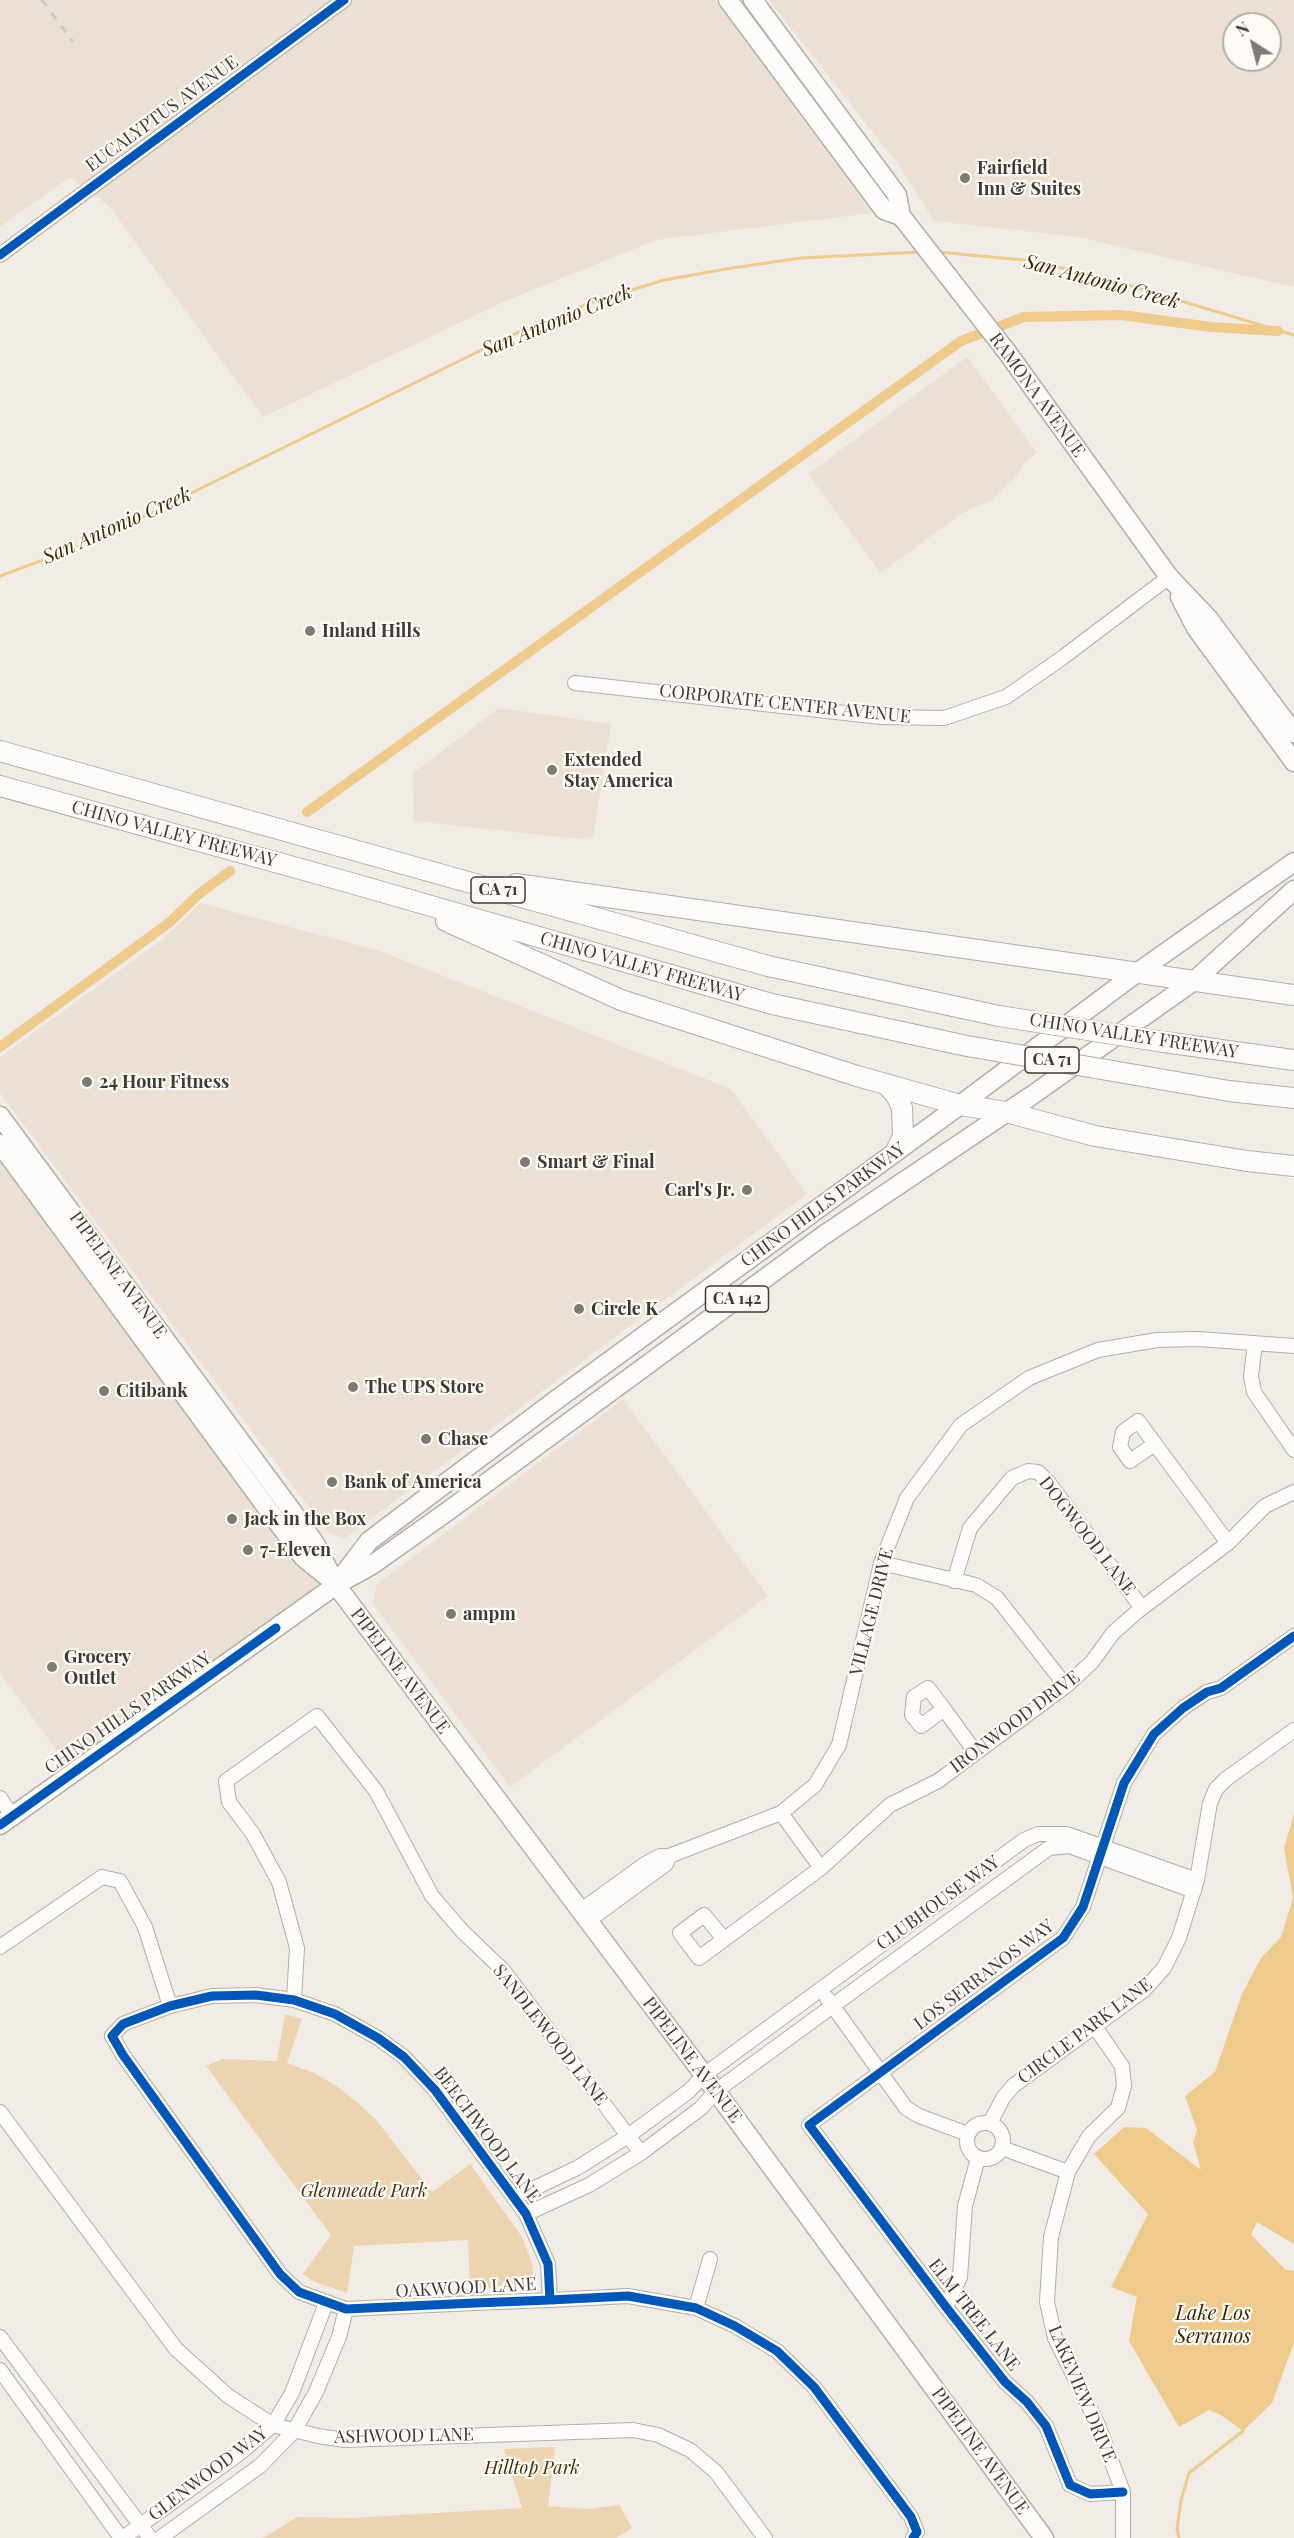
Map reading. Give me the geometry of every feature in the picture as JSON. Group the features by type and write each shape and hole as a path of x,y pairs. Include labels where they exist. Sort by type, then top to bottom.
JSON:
{"highway":[{"name":"CHINO VALLEY FREEWAY","path":"0,751 768,966 999,1016 1294,1060"},
{"name":"CHINO VALLEY FREEWAY","path":"0,786 387,893 771,1004 967,1046 1229,1091 1294,1098"},
{"path":"441,873 1294,995"},
{"path":"387,893 621,1000 886,1084 960,1105 1006,1112 1095,1136 1247,1161 1294,1166"},
{"path":"886,1084 896,1095 902,1108 903,1136 896,1151"}],"main road":[{"name":"RAMONA AVENUE","path":"728,0 884,210 901,216"},
{"name":"RAMONA AVENUE","path":"753,0 897,195 901,216 1006,352 1169,577 1208,618 1294,733"},
{"path":"786,80 803,68"},
{"name":"RAMONA AVENUE","path":"1169,577 1196,628 1294,762"},
{"name":"CHINO HILLS PARKWAY","path":"336,1585 369,1541 552,1403 1135,974 1294,862"},
{"name":"CHINO HILLS PARKWAY","path":"6,1821 336,1585 390,1552 824,1235 1194,981 1294,890"},
{"name":"PIPELINE AVENUE","path":"0,1116 289,1506 316,1545 336,1585 716,2091 1044,2538"},
{"name":"PIPELINE AVENUE","path":"0,1144 303,1557 336,1585"}],"street":[{"name":"EUCALYPTUS AVENUE","path":"0,255 344,0"},
{"name":"CORPORATE CENTER AVENUE","path":"575,683 881,717 944,718 1006,697 1169,577"},
{"name":"VILLAGE DRIVE","path":"584,1916 619,1890 645,1864 660,1856 669,1856 781,1813 815,1785 839,1745 881,1563 906,1498 961,1425 992,1401 1029,1378 1098,1350 1157,1340 1294,1346"},
{"path":"1255,1343 1251,1376 1254,1392 1294,1450"},
{"path":"1155,1444 1228,1543"},
{"name":"DOGWOOD LANE","path":"954,1581 970,1528 1012,1478 1028,1471 1038,1472 1049,1483 1142,1608"},
{"name":"IRONWOOD DRIVE","path":"724,1939 821,1868 890,1804 938,1781 1066,1686 1092,1662 1113,1633 1142,1608 1228,1543 1265,1506 1294,1492"},
{"path":"881,1563 976,1585 997,1598 1066,1686"},
{"name":"LOS SERRANOS WAY","path":"809,2125 1063,1938 1083,1907 1124,1783 1154,1734 1199,1697 1221,1688 1294,1636"},
{"path":"944,1709 976,1753"},
{"name":"SANDLEWOOD LANE","path":"294,2000 297,1948 279,1882 253,1834 229,1802 226,1781 317,1716 376,1791 432,1896 463,1932 503,1970 640,2153"},
{"name":"CIRCLE PARK LANE","path":"990,2123 1003,2098 1013,2086 1144,1990 1164,1968 1179,1938 1195,1886 1210,1803 1216,1789 1226,1779 1294,1730"},
{"path":"0,1798 6,1821"},
{"path":"781,1813 821,1868"},
{"name":"CLUBHOUSE WAY","path":"514,2198 577,2168 628,2136 689,2091 704,2075 1024,1840 1051,1832 1068,1834 1102,1851 1195,1886"},
{"name":"CLUBHOUSE WAY","path":"526,2214 589,2185 640,2153 701,2108 716,2091 1043,1851 1062,1845 1102,1851"},
{"path":"0,1947 102,1877 120,1881 146,1927 170,2006"},
{"path":"821,1989 906,2108 919,2116 968,2134"},
{"name":"BEECHWOOD LANE","path":"112,2036 123,2024 170,2006 212,1996 256,1995 294,2000 335,2014 404,2057 435,2090 535,2229 548,2264 550,2300"},
{"name":"LAKEVIEW DRIVE","path":"1095,2027 1122,2066 1124,2086 1118,2108 1089,2136 1068,2172 1054,2219 1048,2254 1050,2318 1056,2338 1098,2425 1123,2492 1123,2538"},
{"name":"OAKWOOD LANE","path":"112,2036 123,2055 279,2274 299,2292 346,2309 628,2296 696,2308 735,2326 777,2351 814,2387 911,2517 917,2532 913,2538"},
{"name":"ASHWOOD LANE","path":"0,2112 176,2349 228,2396 273,2425 294,2431 345,2439 633,2430 658,2435 690,2450 716,2472 765,2538"},
{"path":"979,2123 990,2123 1001,2133 1002,2148 992,2158 978,2158 968,2148 968,2134 979,2123"},
{"name":"ELM TREE LANE","path":"809,2125 945,2307 1005,2382 1027,2402 1046,2426 1070,2485 1090,2494 1123,2492"},
{"path":"1002,2148 1068,2172"},
{"path":"945,2307 960,2277 965,2206 978,2158"},
{"path":"696,2308 710,2259"},
{"name":"GLENWOOD WAY","path":"122,2538 240,2453 273,2425 292,2393 326,2303"},
{"name":"GLENWOOD WAY","path":"160,2538 260,2466 294,2431 316,2392 339,2337 346,2309"},
{"path":"0,2337 150,2538"},
{"path":"0,2370 122,2538"}],"shaded area":[{"path":"0,0 715,0 872,213 656,240 505,301 263,417 109,206 70,177 0,227"},
{"path":"769,0 1294,0 1294,287 1078,237 934,221 900,167"},
{"path":"967,357 1037,453 1025,462 1014,479 992,500 962,513 881,573 808,474"},
{"path":"499,708 611,724 593,837 577,839 414,821 413,773"},
{"path":"200,903 380,951 731,1089 807,1194 344,1539 327,1532 0,1093 0,1057 163,939"},
{"path":"0,1137 329,1582 69,1767 0,1674"},
{"path":"623,1399 768,1596 510,1787 373,1604 377,1584"}],"green space":[{"name":"Glenmeade Park","path":"285,2014 302,2019 287,2063 312,2072 335,2085 358,2103 377,2121 432,2192 470,2164 522,2237 532,2263 534,2285 470,2289 468,2240 354,2246 347,2293 315,2282 303,2274 331,2235 206,2066 223,2059 277,2061"},
{"name":"Hilltop Park","path":"555,2447 548,2506 589,2509 619,2505 632,2528 616,2538 263,2538 297,2517 350,2518 522,2508 504,2449"}],"water":[{"name":"Lake Los Serranos","path":"1294,1814 1294,2244 1257,2222 1251,2235 1286,2270 1294,2271 1294,2343 1272,2403 1243,2431 1221,2415 1209,2410 1179,2427 1129,2341 1137,2297 1111,2287 1148,2214 1094,2154 1124,2127 1146,2128 1201,2170 1193,2142 1197,2130 1185,2096 1215,2072 1242,1994 1261,1958 1281,1937 1293,1898 1284,1848"}],"waterway":[{"name":"San Antonio Creek","path":"0,576 96,540 512,335 590,303 664,280 732,268 801,258 919,252"},
{"name":"San Antonio Creek","path":"938,252 1034,261 1125,284 1294,335"},
{"path":"307,812 961,341 1024,317 1121,315 1211,327 1278,331"},
{"path":"0,1047 170,922 199,894 230,871"},
{"path":"1179,2538 1177,2529 1181,2500 1189,2473 1243,2431"}],"railway":[{"path":"42,0 73,42"}],"cycle path":[{"path":"0,255 344,0"},
{"path":"0,1825 276,1628"},
{"path":"1123,2492 1090,2494 1070,2485 1046,2426 1027,2402 1005,2382 809,2125 1063,1938 1083,1907 1124,1783 1154,1734 1183,1708 1207,1692 1221,1688 1294,1636"},
{"path":"550,2300 548,2264 526,2214 435,2090 404,2057 378,2038 335,2014 294,2000 256,1995 212,1996 170,2006 123,2024 112,2036 123,2055 280,2274 299,2292 346,2309 550,2300 628,2296 696,2308 735,2326 777,2351 814,2387 911,2517 917,2532 913,2538"}],"place":[{"name":"Fairfield Inn & Suites","path":"965,178"},
{"name":"Inland Hills","path":"310,631"},
{"name":"Extended Stay America","path":"552,770"},
{"name":"24 Hour Fitness","path":"87,1082"},
{"name":"Smart & Final","path":"525,1162"},
{"name":"Carl's Jr.","path":"747,1190"},
{"name":"Circle K","path":"579,1309"},
{"name":"The UPS Store","path":"353,1387"},
{"name":"Citibank","path":"104,1391"},
{"name":"Chase","path":"426,1439"},
{"name":"Bank of America","path":"332,1482"},
{"name":"Jack in the Box","path":"232,1519"},
{"name":"7-Eleven","path":"248,1550"},
{"name":"ampm","path":"451,1614"},
{"name":"Grocery Outlet","path":"52,1667"}]}
